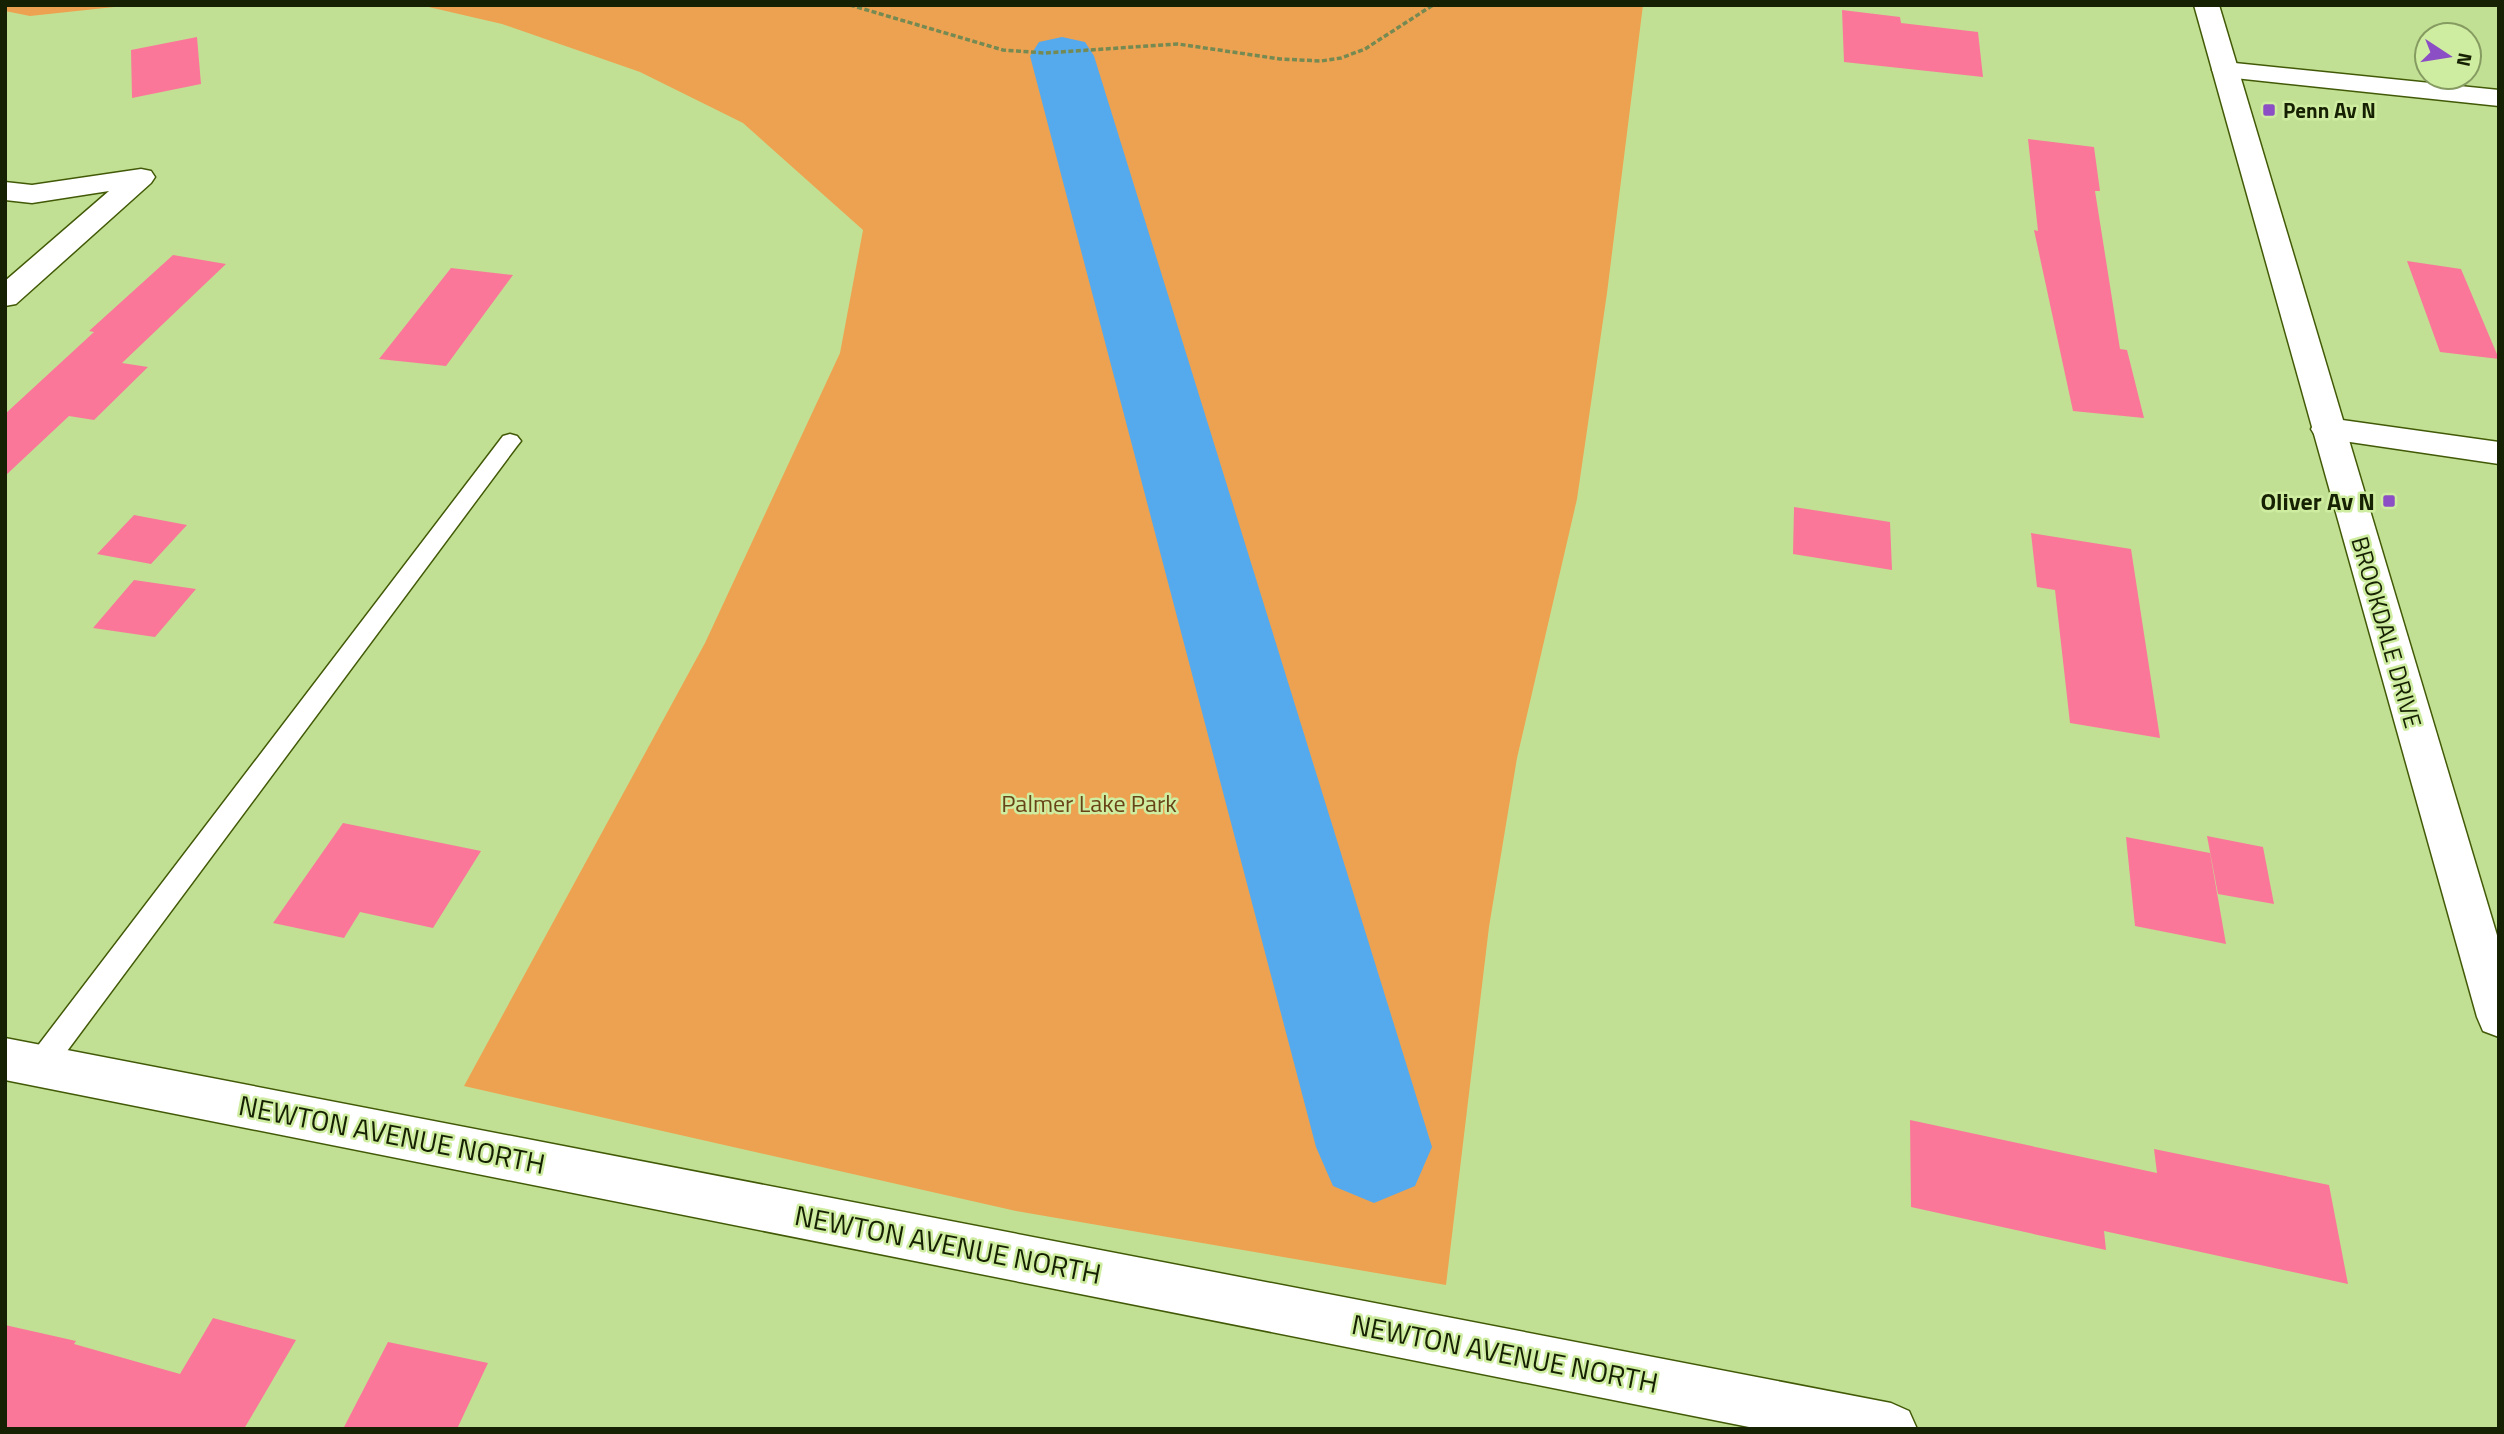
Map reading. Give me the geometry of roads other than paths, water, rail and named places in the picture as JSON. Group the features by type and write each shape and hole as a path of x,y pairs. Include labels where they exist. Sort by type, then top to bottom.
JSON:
{"street":[{"name":"BROOKDALE DRIVE","path":"2206,5 2499,1017"},
{"path":"2225,70 2499,98"},
{"path":"5,191 32,194 141,177 5,297"},
{"path":"2328,429 2499,453"},
{"name":"NEWTON AVENUE NORTH","path":"23,1062 1891,1429"}],"lane":[{"path":"23,1062 510,441"}],"waterway":[{"path":"1062,56 1374,1147"}],"place":[{"name":"Penn Av N","path":"2269,110"},
{"name":"Oliver Av N","path":"2389,501"}],"park label":[{"name":"Palmer Lake Park","path":"1089,803"}]}
